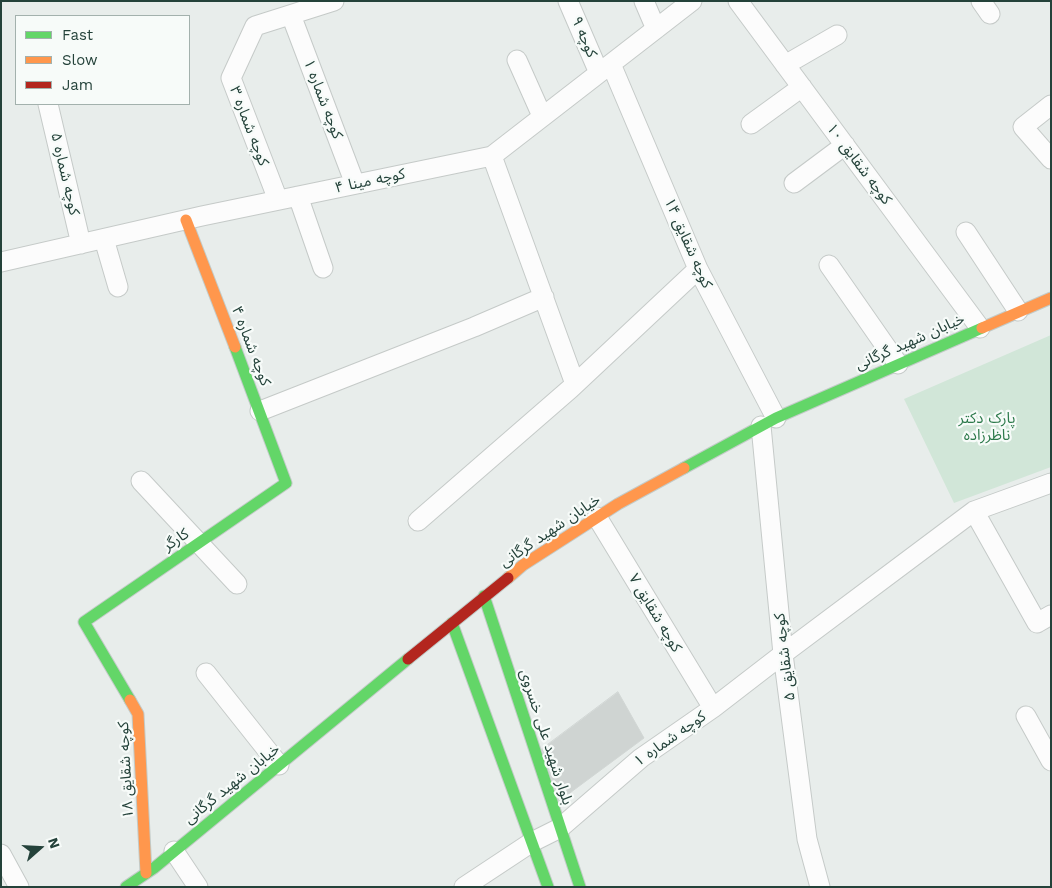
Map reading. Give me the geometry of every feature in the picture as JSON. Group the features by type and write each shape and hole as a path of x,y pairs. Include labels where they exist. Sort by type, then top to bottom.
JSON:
{"main road":[{"name":"کوچه شماره ۴","path":"186,220 286,483"},
{"name":"خیابان شهید گرگانی","path":"126,887 174,851 523,564 618,504 768,422 1051,298"},
{"name":"کارگر","path":"84,622 286,483"},
{"name":"بلوار شهید علی خسروی","path":"484,596 580,887"},
{"name":"کوچه شقایق ۱۸","path":"84,622 138,714 146,873"},
{"path":"452,623 548,887"}],"street":[{"path":"291,15 334,1"},
{"name":"کوچه ۹","path":"568,1 605,69"},
{"path":"644,1 656,29"},
{"name":"کوچه مینا ۴","path":"1,262 278,200 492,156 692,1"},
{"name":"کوچه شقایق ۱۰","path":"738,1 980,328"},
{"name":"کوچه شماره ۳","path":"278,200 231,78 255,26 291,15"},
{"name":"کوچه شماره ۱","path":"291,15 355,184"},
{"path":"785,65 837,35"},
{"path":"517,60 542,116"},
{"name":"کوچه شقایق ۱۴","path":"605,69 768,422"},
{"path":"751,124 802,87"},
{"name":"کوچه شماره ۵","path":"48,105 81,244"},
{"path":"1051,105 1023,127 1051,159"},
{"path":"794,183 845,145"},
{"path":"492,156 575,384"},
{"path":"298,196 323,268"},
{"path":"966,232 1018,312"},
{"path":"104,238 118,287"},
{"path":"829,265 898,364"},
{"path":"418,522 575,384 698,269"},
{"path":"260,411 474,327 544,297"},
{"name":"کوچه شقایق ۵","path":"768,422 783,654 807,839 820,887"},
{"path":"141,481 237,584"},
{"name":"کوچه شماره ۱","path":"464,887 532,842 560,828 641,758 713,708 974,511 1051,483"},
{"path":"974,511 1037,624 1051,615"},
{"name":"کوچه شقایق ۷","path":"597,517 713,708"},
{"path":"206,673 279,765"},
{"path":"1026,716 1051,761"},
{"path":"174,851 198,887"},
{"path":"1,854 19,887"}],"green space":[{"name":"پ‍‍ارک دکتر ناظرزاده","path":"1051,335 1051,467 954,503 904,399"}],"building":[{"path":"618,692 644,738 559,801 542,749"}],"traffic: fast":[{"path":"684,468 776,418 982,328"},
{"path":"130,700 84,622 286,483 235,347"},
{"path":"484,596 580,887"},
{"path":"452,623 548,887"},
{"path":"126,887 154,868 408,659"}],"traffic: slow":[{"path":"186,220 235,347"},
{"path":"982,328 1051,298"},
{"path":"508,578 523,565 618,504 684,468"},
{"path":"130,700 138,714 146,873"}],"traffic: jam":[{"path":"408,659 508,578"}]}
